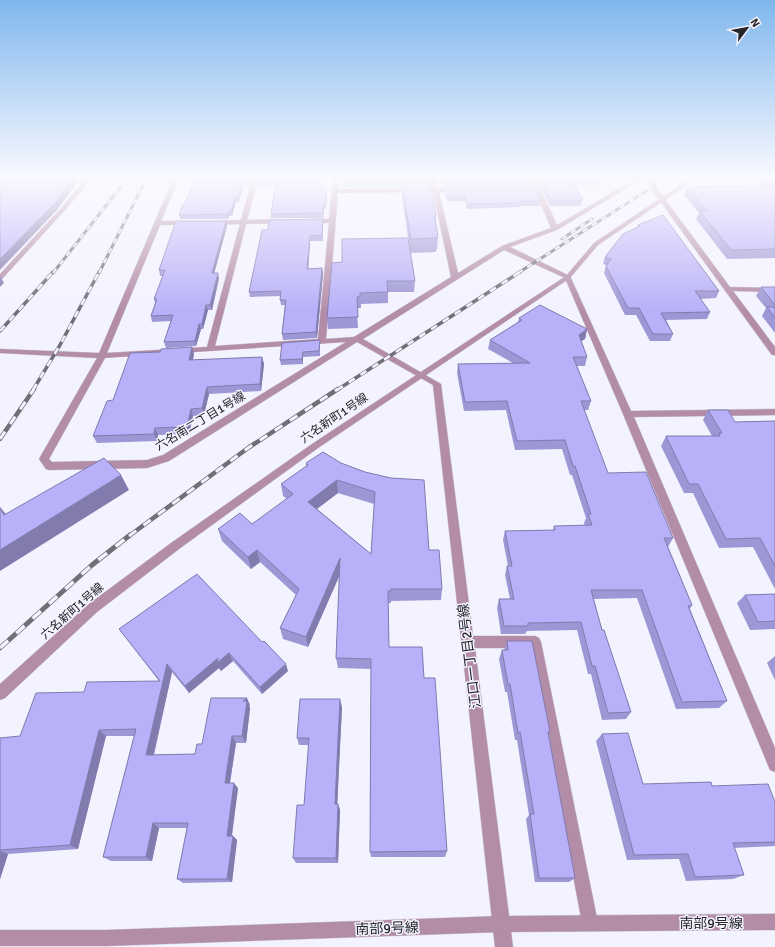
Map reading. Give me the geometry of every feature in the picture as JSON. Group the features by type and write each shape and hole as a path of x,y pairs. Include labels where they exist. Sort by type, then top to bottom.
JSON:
{"street":[{"path":"0,278 50,223"},
{"path":"102,356 158,223"},
{"path":"210,349 244,223"},
{"path":"322,341 332,223"},
{"path":"443,223 455,277"},
{"path":"552,223 555,229"},
{"path":"504,247 555,229 565,223"},
{"name":"六名新町1号線","path":"0,693 93,608 175,546 315,446 568,277 596,244 627,223"},
{"path":"679,223 726,289 775,353"},
{"path":"504,247 568,277 628,414 775,766"},
{"name":"六名南二丁目1号線","path":"102,356 44,459 49,466 147,464 166,458 504,247"},
{"path":"726,289 775,290"},
{"path":"0,352 102,356 357,339 420,375"},
{"name":"江口一丁目2号線","path":"420,375 437,384 504,947"},
{"path":"628,414 775,412"},
{"path":"468,642 535,642 590,923"},
{"name":"南部9号線","path":"0,938 105,942 501,924 775,922"}],"building":[{"path":"0,223 35,223 0,259"},
{"path":"175,223 225,223 212,273 218,273 210,305 206,305 202,324 199,324 195,341 164,342 173,315 151,316 157,299 154,299 165,270 159,270"},
{"path":"269,223 323,223 322,235 310,236 307,269 322,268 316,332 282,334 286,300 280,300 281,291 249,292 262,230 268,230"},
{"path":"408,223 435,223 438,236 437,238 411,239"},
{"path":"643,223 669,223 719,291 695,291 710,312 661,313 673,334 653,334 639,308 628,308 606,266 611,259 605,257 623,234 640,226 638,225"},
{"path":"710,223 775,223 775,249 731,250"},
{"path":"408,238 415,281 387,281 388,292 360,293 360,297 357,297 358,317 327,318 332,263 342,262 342,239"},
{"path":"761,287 775,287 775,305"},
{"path":"540,305 587,329 579,335 587,357 573,357 591,401 581,401 608,473 646,472 673,538 664,538 692,605 688,606 727,701 682,702 642,590 591,590 602,630 604,630 631,712 608,713 595,666 592,666 581,622 528,623 528,626 504,626 499,599 514,599 507,566 512,566 505,531 555,530 554,526 592,525 588,514 591,514 565,440 517,441 507,401 465,402 458,364 530,363 490,340 522,320 519,318"},
{"path":"767,307 775,307 775,318"},
{"path":"320,340 319,351 303,352 302,359 280,360 282,343"},
{"path":"192,347 189,360 262,357 260,384 207,387 202,408 191,409 187,427 155,428 154,434 93,436 107,401 113,400 130,353 160,352 161,349"},
{"path":"708,410 728,410 735,422 775,421 775,566 760,538 726,539 698,484 689,484 666,436 720,436 719,433 722,433"},
{"path":"323,452 341,463 365,472 391,478 424,480 429,550 439,550 442,589 391,589 391,591 388,591 389,647 422,647 424,678 435,678 447,851 370,852 371,659 336,658 340,558 306,637 280,628 299,589 257,550 248,557 218,529 240,513 252,524 293,494 281,484 308,465 306,463","holes":["337,480 375,492 371,554 308,502"]},
{"path":"104,458 121,475 0,550 0,508 4,515"},
{"path":"197,574 262,642 264,641 286,664 260,687 229,653 217,663 218,658 185,686 167,664 146,755 195,754 197,744 202,744 211,698 247,698 243,701 247,701 242,736 232,736 225,783 234,783 227,836 233,836 227,879 177,879 188,823 153,823 146,857 103,857 136,729 99,730 70,845 0,850 0,738 20,736 36,693 84,692 87,682 160,681 119,629"},
{"path":"775,594 775,621 758,622 745,595"},
{"path":"507,641 532,641 550,732 548,732 575,878 539,878 530,814 534,814 520,732 518,733 510,684 508,684 502,650 508,650"},
{"path":"300,699 340,699 335,804 338,804 336,858 293,858 297,805 304,805 309,738 297,738"},
{"path":"628,733 643,784 711,782 712,786 768,784 775,802 775,842 733,843 744,875 695,877 688,854 634,855 602,734"}],"railway":[{"path":"53,273 92,223"},
{"path":"99,273 124,223"},
{"path":"562,239 586,223"},
{"path":"518,273 596,223"},
{"path":"0,331 53,272"},
{"path":"33,390 60,345 99,272"},
{"path":"337,390 520,272"},
{"path":"0,439 34,389"},
{"path":"129,536 248,448 338,389"},
{"path":"0,648 92,565 130,535"}]}
